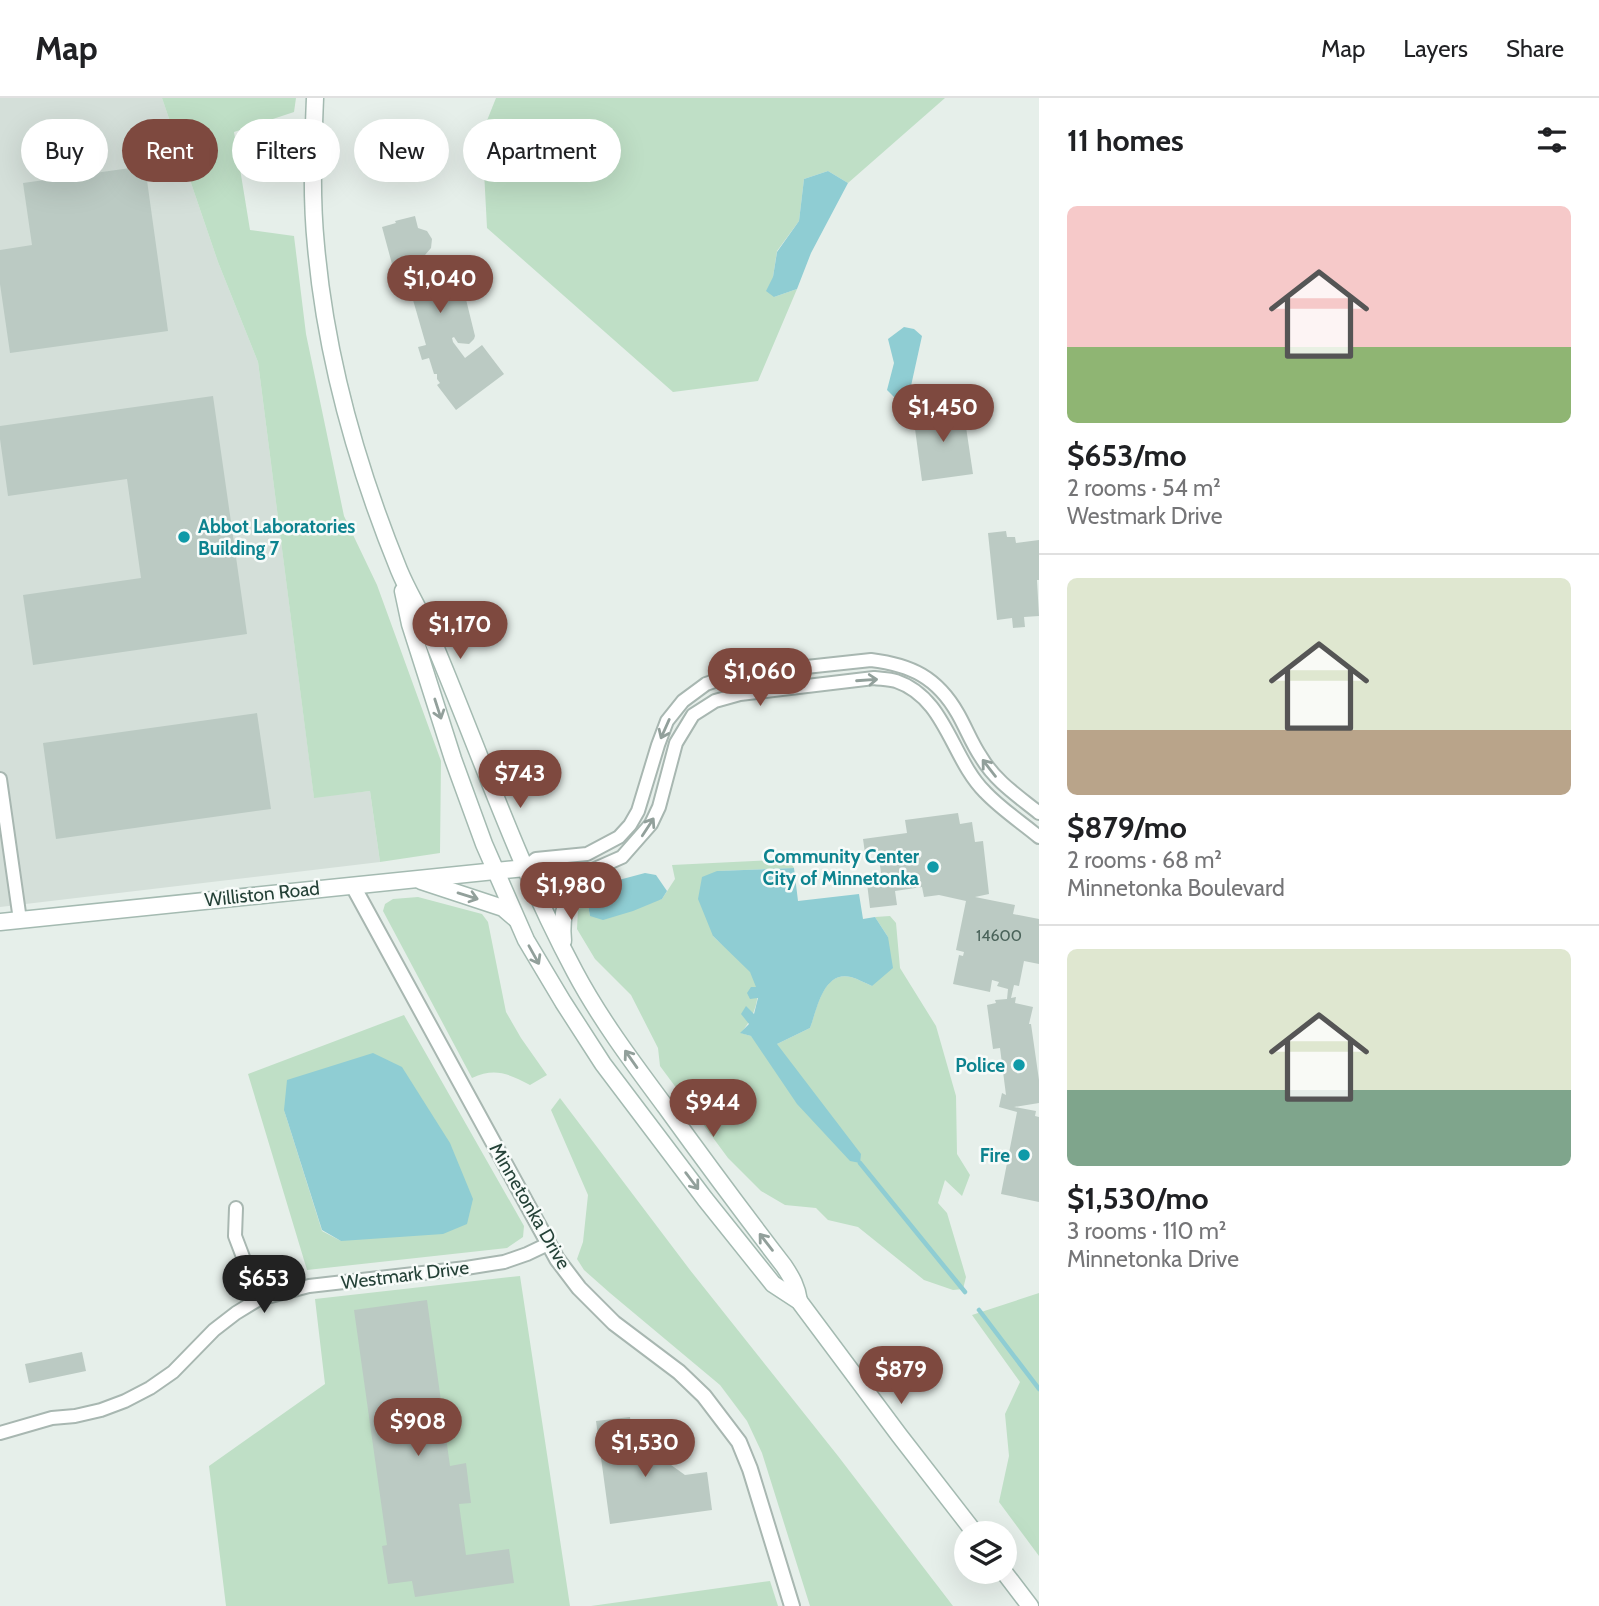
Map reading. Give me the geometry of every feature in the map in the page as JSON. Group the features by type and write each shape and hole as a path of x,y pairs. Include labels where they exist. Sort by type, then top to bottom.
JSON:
{"main road":[{"path":"315,98 315,233 325,320 361,467 400,573 429,633 512,841 575,972 607,1024 663,1103 789,1273 797,1289 799,1301"},
{"path":"400,573 410,624 477,827 526,940 557,993 590,1045 632,1102 765,1275 773,1284 799,1301 966,1521"},
{"name":"Williston Road","path":"0,922 525,868"},
{"path":"564,950 564,911 568,898 588,872"},
{"path":"415,880 503,908 517,920"},
{"path":"1013,1584 1030,1606"}],"street":[{"name":"Williston Road","path":"1039,813 998,780 981,758 957,711 935,683 916,671 893,663 871,660 732,675 706,684 683,701 667,721 638,811 619,837 587,854 536,859 525,868 542,875 588,872 622,857 652,824 677,743 693,715 715,701 740,694 874,678 895,681 918,693 941,719 969,772 985,792 1039,837"},
{"path":"0,779 20,920"},
{"name":"Minnetonka Drive","path":"353,886 548,1244 579,1288 614,1323 679,1372 704,1396 739,1442 750,1469 792,1606"},
{"path":"236,1208 234,1236 259,1299"},
{"name":"Westmark Drive","path":"0,1433 51,1418 101,1410 125,1401 173,1372 214,1330 259,1299 309,1286 504,1262 548,1244"}],"shaded area":[{"path":"0,98 162,98 169,119 122,119 122,182 191,182 218,262 258,362 314,797 370,791 380,862 0,907"}],"green space":[{"path":"162,98 296,98 294,112 273,119 232,119 232,182 242,182 250,230 294,236 306,334 344,516 377,585 441,761 440,853 380,862 370,791 314,798 258,362 218,262 191,182 218,182 218,119 169,119"},
{"path":"496,98 945,98 848,183 828,171 804,179 799,221 777,251 773,277 774,297 797,289 758,381 673,392 487,228 485,182 621,182 621,119 488,119"},
{"path":"773,860 791,863 794,868 717,871 713,936 747,967 757,987 754,1011 741,1033 777,1044 810,1028 823,993 834,979 841,976 851,977 872,986 888,937 875,917 890,916 896,923 900,968 936,1026 956,1096 957,1154 970,1175 962,1196 945,1180 938,1203 947,1213 966,1277 963,1289 953,1290 924,1280 858,1227 828,1220 816,1208 785,1205 761,1191 728,1158 660,1066 658,1048 631,995 595,959 577,929 578,909 588,905 590,916 662,899 675,879 672,865"},
{"path":"418,897 482,914 488,922 506,1012 547,1075 530,1085 495,1072 472,1078 383,911 385,904 393,899"},
{"path":"404,1015 524,1226 523,1237 507,1248 307,1270 248,1074","holes":["284,1110 341,1241 322,1231"]},
{"path":"560,1098 690,1270 953,1606 810,1606 762,1453 747,1421 720,1385 610,1293 584,1270 577,1259 583,1242 588,1195 551,1110"},
{"path":"520,1276 570,1606 226,1606 209,1466 325,1384 315,1299"},
{"path":"1039,1293 1039,1556 1017,1526 1017,1521 1013,1521 999,1502 1009,1456 1005,1414 1020,1382 972,1315"},
{"path":"770,1581 778,1606 591,1606"}],"water":[{"path":"828,171 848,183 811,253 797,289 774,297 766,291 773,277 777,252 799,221 804,179"},
{"path":"904,327 914,329 922,336 909,395 895,398 887,390 894,363 888,339"},
{"path":"794,868 798,901 859,894 863,919 875,917 888,937 893,968 872,986 851,977 841,976 834,979 823,993 810,1028 777,1044 861,1154 860,1163 850,1161 797,1104 751,1036 740,1033 749,1024 741,1014 746,1006 754,1014 758,998 750,999 747,993 751,987 756,987 750,972 713,936 698,899 702,877 717,871"},
{"path":"645,873 656,875 667,891 662,899 603,920 590,916 588,905 615,881"},
{"path":"373,1053 402,1067 450,1143 473,1199 467,1224 443,1234 341,1241 322,1230 284,1110 287,1080"}],"building":[{"path":"122,169 122,182 147,182 168,331 10,353 0,284 0,250 32,245 23,183 108,182 108,171"},
{"path":"415,216 418,228 427,231 432,239 431,248 425,255 431,279 439,276 439,270 446,263 456,265 459,271 475,336 469,344 458,343 454,337 453,342 465,358 482,345 504,374 456,410 437,385 440,383 429,358 422,360 418,347 426,345 411,293 400,285 398,267 392,264 382,227"},
{"name":"Abbot Laboratories Building 7","path":"213,396 247,634 33,665 23,595 141,578 127,479 8,496 0,426"},
{"path":"963,407 973,474 922,481 913,414"},
{"path":"1006,531 1007,537 1015,537 1016,543 1039,540 1039,616 1024,617 1025,627 1013,628 1012,618 997,620 988,533"},
{"path":"257,713 271,809 56,839 43,743"},
{"path":"958,813 960,824 972,822 975,842 983,841 989,894 975,897 1015,905 1013,914 1039,919 1039,964 1024,961 1019,986 1014,985 1011,998 1016,997 1015,1003 1033,1007 1029,1024 1039,1080 1039,1103 1014,1107 1036,1111 1035,1116 1039,1117 1039,1202 1001,1194 1017,1112 999,1107 1002,1093 1006,1095 1000,1048 993,1049 987,1005 996,1003 995,1000 1007,999 1008,989 997,986 999,982 992,980 990,992 953,984 959,955 963,956 964,952 956,950 966,901 939,895 924,897 922,887 895,891 897,905 870,908 867,883 882,881 878,850 865,853 863,839 907,833 905,820"},
{"path":"427,1300 450,1466 466,1463 471,1503 459,1504 466,1555 509,1549 514,1583 415,1597 412,1581 388,1584 382,1546 387,1545 354,1310"},
{"path":"82,1352 86,1371 29,1383 25,1364"},
{"path":"630,1417 632,1437 685,1475 707,1472 712,1510 610,1524 596,1421"}],"waterway":[{"path":"860,1163 965,1292"},
{"path":"979,1310 1039,1389"}],"place":[{"name":"Abbot Laboratories Building 7","path":"184,537"},
{"name":"Community Center City of Minnetonka","path":"933,867"},
{"name":"Police","path":"1019,1065"},
{"name":"Fire","path":"1024,1155"}]}
